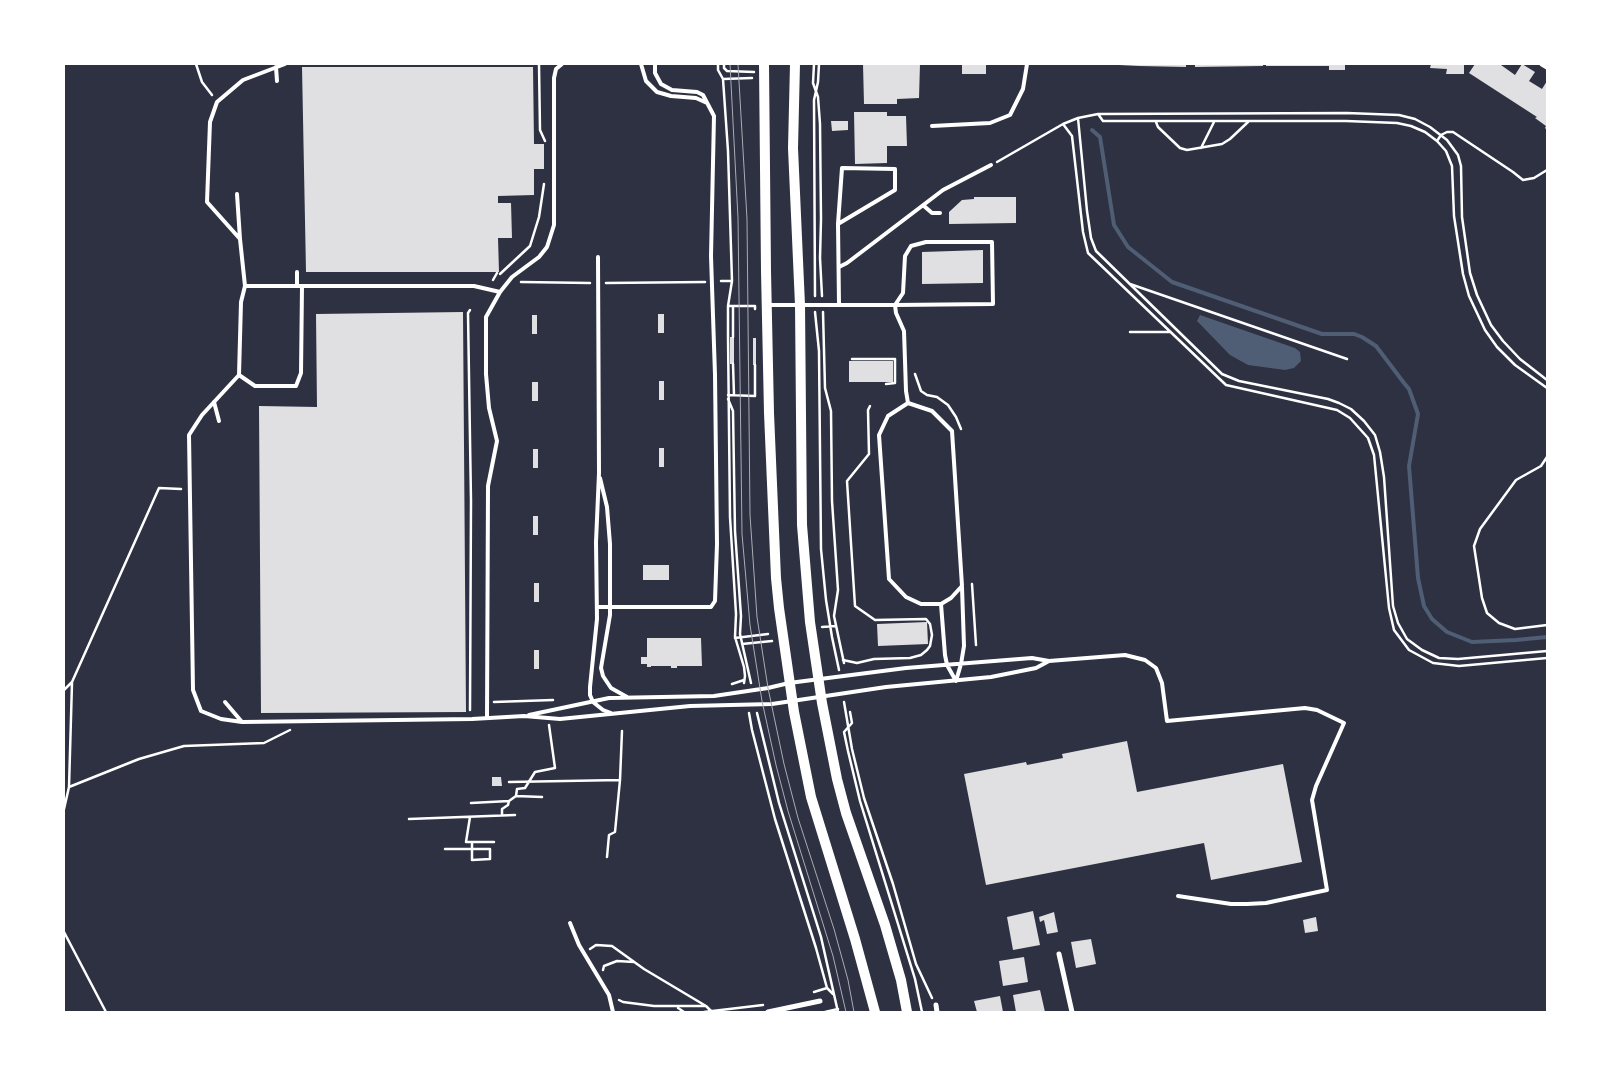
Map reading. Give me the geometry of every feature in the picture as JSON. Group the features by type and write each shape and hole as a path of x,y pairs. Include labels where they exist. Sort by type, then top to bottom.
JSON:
{"main road":[{"path":"764,64 769,413 776,578 789,683 811,797 855,939 875,1012"},
{"path":"794,64 793,148 800,305 802,526 810,622 818,679 837,779 846,813 885,924 901,980 907,1012"}],"street":[{"path":"1542,64 1547,67"},
{"path":"1059,954 1072,1012"},
{"path":"768,1012 820,1001"},
{"path":"936,1005 937,1012"}],"lane":[{"path":"240,239 206,202 210,122 217,102 243,80 285,64"},
{"path":"487,718 488,486 497,441 489,408 486,374 486,317 500,292 512,278 539,257 547,247 554,225 554,78 556,69 562,64"},
{"path":"641,64 646,81 657,92 671,96 701,99 709,104"},
{"path":"597,607 711,607 715,601 716,516 711,256 714,116 703,95 697,92 672,90 661,84 655,73 655,64"},
{"path":"932,126 990,123 1010,115 1023,89 1027,64"},
{"path":"276,67 276,81"},
{"path":"838,267 848,263 943,190 991,165"},
{"path":"838,224 895,190 895,169 842,168 838,224 839,304"},
{"path":"237,194 245,286 241,302 239,375 202,415 189,435 193,690 201,711 221,719 242,722 524,716 609,698 714,696 789,683 887,670 1032,658 1049,661 1125,655 1151,663 1159,675 1164,692 1168,721 1304,708 1317,710 1344,723 1316,786 1312,800 1327,890 1266,903 1247,904 1231,904 1178,896"},
{"path":"924,206 932,213 940,213"},
{"path":"768,305 839,304 895,305 993,304 992,242 926,242 911,246 905,256 903,293 895,305 896,313 904,331 908,403"},
{"path":"598,257 599,473 596,534 597,623 590,695 593,702 603,710 614,714"},
{"path":"239,375 255,386 296,386 301,373 300,286 297,272"},
{"path":"245,286 474,286 500,292"},
{"path":"214,402 218,421"},
{"path":"908,403 932,411 952,431 965,635 961,664 956,681"},
{"path":"908,403 888,416 878,435 889,579 906,598 921,604 941,604 951,598 962,586"},
{"path":"599,473 607,507 610,544 610,608 601,663 602,673 614,691 631,698"},
{"path":"941,604 947,665 956,681"},
{"path":"524,716 550,719 690,706 758,705 886,687 956,681 1036,668 1049,661"},
{"path":"225,702 242,722"},
{"path":"570,923 584,954 609,995 613,1012"}],"path":[{"path":"196,64 202,82 217,102"},
{"path":"539,64 540,130 546,144"},
{"path":"718,64 718,70 723,79 732,281 728,306 728,397 730,517 736,614 735,638 744,667 744,684"},
{"path":"724,64 727,72 755,72"},
{"path":"814,64 812,78 818,100 821,156 820,258 825,388 831,411 832,501 838,590 834,611 844,662 910,658 921,655 930,646 932,635 930,624 926,619 875,620 855,606 846,481 869,454 868,410 870,406"},
{"path":"819,64 814,108 821,549 831,633 838,660"},
{"path":"812,71 818,71"},
{"path":"723,79 755,78"},
{"path":"991,165 1063,124 1078,118 1098,114 1347,113 1399,116 1415,119 1430,126 1447,140 1458,155 1461,166 1462,217 1470,273 1477,295 1491,325 1520,359 1547,380"},
{"path":"1098,114 1103,121 1346,121 1397,123 1425,132 1446,151 1452,166 1454,216 1463,274 1469,296 1485,330 1515,365 1547,388"},
{"path":"1078,118 1091,238 1096,251 1222,374 1238,381 1328,399 1351,409 1375,435 1384,477 1393,606 1398,624 1408,639 1422,650 1439,658 1458,659 1547,651"},
{"path":"1156,122 1158,127 1180,148 1187,150 1222,144 1248,122"},
{"path":"1200,148 1214,122"},
{"path":"1063,124 1072,136 1081,214 1088,254 1226,385 1336,410 1350,418 1368,438 1374,455 1377,478 1389,608 1394,630 1409,650 1433,662 1459,666 1547,658"},
{"path":"1437,141 1441,135 1453,132 1523,180 1534,178 1547,170"},
{"path":"493,280 530,246 539,217 543,192"},
{"path":"520,282 732,281"},
{"path":"1129,283 1347,358"},
{"path":"728,306 755,306 755,310"},
{"path":"733,306 733,337"},
{"path":"470,310 468,313 471,501 470,714"},
{"path":"1130,332 1170,332"},
{"path":"852,358 895,359 895,383 886,384"},
{"path":"733,364 734,395"},
{"path":"728,397 734,395 755,396 755,365"},
{"path":"728,397 733,411 734,531 741,638 751,681"},
{"path":"1547,457 1541,466 1516,480 1480,529 1474,546 1482,598 1487,613 1499,623 1515,629 1547,625"},
{"path":"64,690 72,682 159,488 189,489"},
{"path":"822,627 836,626"},
{"path":"824,634 831,633"},
{"path":"735,638 768,634"},
{"path":"742,644 769,641"},
{"path":"64,808 69,786 72,682"},
{"path":"749,712 778,827 827,988 834,995"},
{"path":"850,712 852,723 844,732 860,801 903,939 922,1012"},
{"path":"757,713 775,790 821,937 838,1011 825,1012"},
{"path":"846,716 864,798 893,884 916,964 936,1005"},
{"path":"516,796 518,789 525,788 535,772 555,768 549,727 550,719"},
{"path":"69,786 139,759 184,746 264,743 308,722"},
{"path":"607,858 609,835 615,832 622,731"},
{"path":"509,782 620,780"},
{"path":"502,816 502,809 516,796 542,797"},
{"path":"471,803 509,801"},
{"path":"408,819 515,815"},
{"path":"470,817 466,842 494,842"},
{"path":"445,849 472,849 490,849 490,859 472,860 472,849 472,842"},
{"path":"64,932 106,1012"},
{"path":"584,954 596,945 612,946 634,962 706,1006 712,1012"},
{"path":"599,978 604,966 617,961 634,962"},
{"path":"609,995 623,1002 654,1006 706,1006"},
{"path":"677,1007 684,1012"}],"water":[{"path":"1200,315 1295,348 1300,352 1301,361 1294,368 1285,370 1248,365 1230,355 1197,321"}],"building":[{"path":"863,64 920,64 919,98 897,99 897,104 864,104"},
{"path":"962,64 986,64 986,74 962,74"},
{"path":"1119,64 1186,64 1186,67 1139,66"},
{"path":"1195,64 1263,64 1263,66 1195,67"},
{"path":"1266,64 1345,64 1345,70 1329,70 1329,66 1266,66"},
{"path":"1431,64 1464,64 1464,74 1446,74 1447,69 1430,68"},
{"path":"1475,64 1502,64 1515,75 1522,64 1535,72 1529,81 1542,89 1547,81 1547,130 1546,126 1535,118 1537,117 1469,73"},
{"path":"302,67 533,67 534,144 544,144 544,169 534,169 534,195 498,196 498,203 511,203 512,238 498,238 499,272 306,272"},
{"path":"854,112 887,112 887,116 906,116 907,146 887,146 887,163 855,164"},
{"path":"831,121 848,121 848,130 832,131"},
{"path":"974,197 1016,197 1016,223 949,224 949,212 962,200 974,199"},
{"path":"983,250 983,283 922,284 922,252"},
{"path":"463,312 466,712 261,713 259,406 317,407 316,314"},
{"path":"658,314 664,314 664,333 658,333"},
{"path":"532,315 537,315 537,334 532,334"},
{"path":"730,337 734,337 734,364 730,364"},
{"path":"753,338 756,338 756,365 753,365"},
{"path":"849,361 893,361 893,382 849,382"},
{"path":"659,381 664,381 664,400 659,400"},
{"path":"532,382 538,382 538,401 532,401"},
{"path":"659,448 664,448 664,467 659,467"},
{"path":"533,449 538,449 538,468 533,468"},
{"path":"533,516 538,516 538,535 533,535"},
{"path":"643,565 669,565 669,580 643,580"},
{"path":"534,583 539,583 539,602 534,602"},
{"path":"927,622 928,644 878,646 877,624"},
{"path":"647,638 701,638 702,666 677,666 677,668 671,668 671,666 647,667 647,664 641,664 641,657 647,657"},
{"path":"534,650 539,650 539,669 534,669"},
{"path":"1127,741 1137,792 1283,764 1302,862 1211,880 1204,843 986,885 964,774 1026,762 1027,765 1063,758 1062,754"},
{"path":"492,777 501,777 502,786 492,786"},
{"path":"1033,911 1040,945 1013,950 1007,917"},
{"path":"1054,912 1058,932 1047,934 1044,920 1040,922 1039,917"},
{"path":"1316,917 1318,931 1305,933 1303,920"},
{"path":"1091,939 1096,964 1076,968 1071,942"},
{"path":"1024,957 1028,982 1003,986 999,961"},
{"path":"1040,990 1045,1012 1016,1012 1013,995"},
{"path":"1000,996 1003,1012 977,1012 974,1001"}],"waterway":[{"path":"1092,130 1100,137 1114,225 1128,247 1172,282 1322,334 1354,334 1362,337 1376,346 1409,389 1418,414 1409,466 1418,578 1424,606 1432,619 1447,632 1472,642 1547,637"}],"tram line":[{"path":"730,64 738,218 742,534 750,625 762,701 776,765 788,811 833,956 846,1012"},
{"path":"738,64 747,219 750,515 757,617 768,688 784,764 798,818 834,929 848,980 854,1012"}]}
